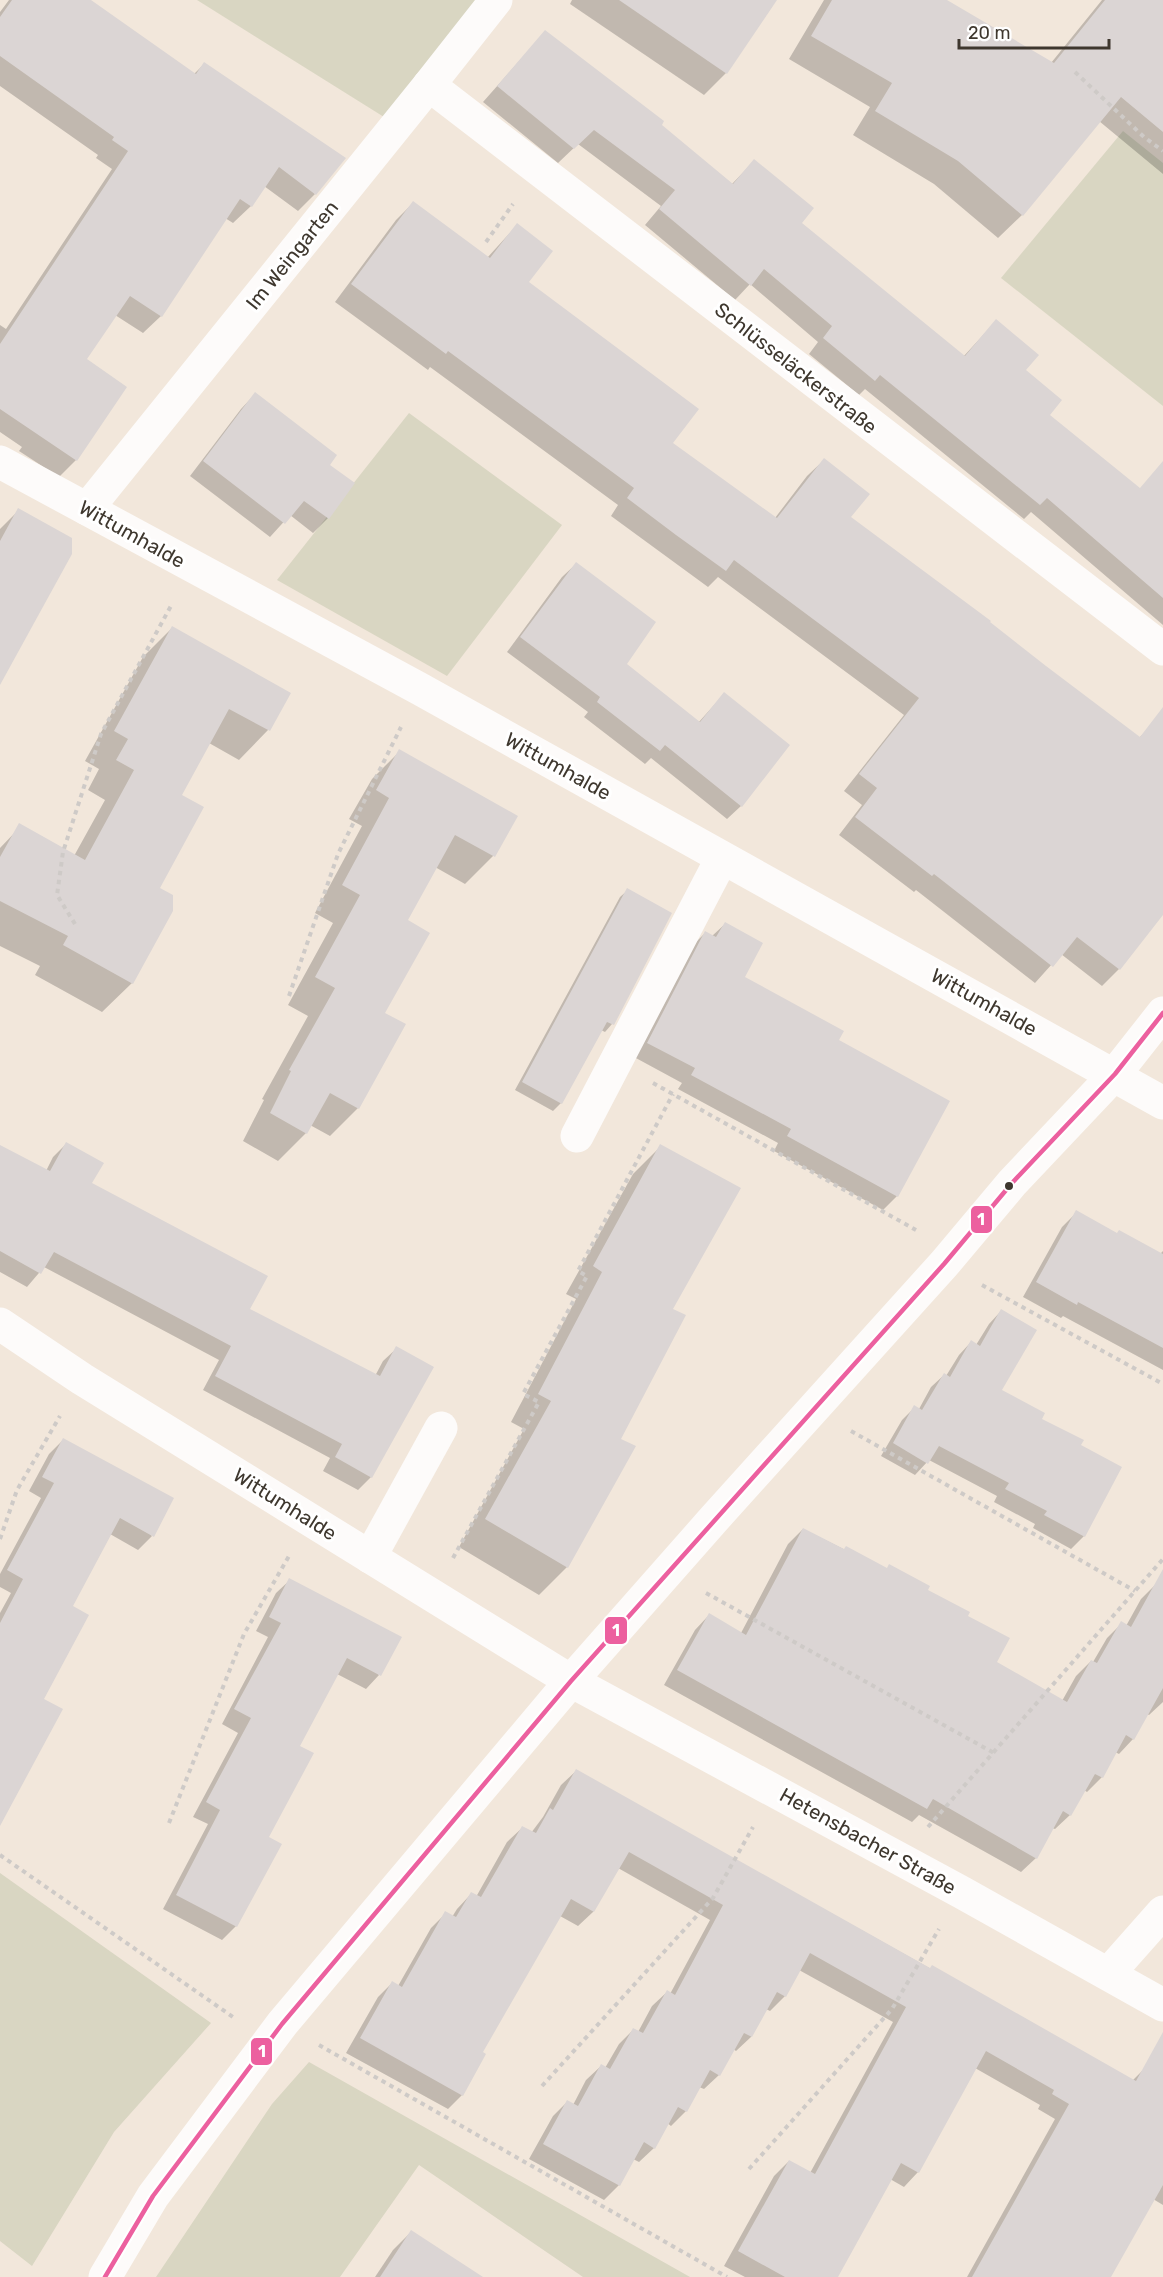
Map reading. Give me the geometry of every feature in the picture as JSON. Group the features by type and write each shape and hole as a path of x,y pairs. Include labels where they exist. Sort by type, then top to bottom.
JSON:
{"street":[{"name":"Im Weingarten","path":"87,509 496,0"},
{"name":"Schlüsseläckerstraße","path":"429,86 1163,649"},
{"name":"Wittumhalde","path":"0,462 420,689 1163,1102"},
{"path":"577,1136 722,858"},
{"path":"105,2277 153,2196 275,2033 571,1681 949,1258 1012,1183 1115,1074 1163,1013"},
{"name":"Wittumhalde","path":"0,1324 82,1379 571,1681"},
{"path":"370,1557 441,1428"},
{"name":"Hetensbacher Straße","path":"571,1681 961,1892 1163,2005"},
{"path":"1109,1973 1163,1912"}],"path":[{"path":"1075,72 1144,137 1163,151"},
{"path":"75,924 57,895 63,852 101,734 192,566"},
{"path":"289,996 338,854 420,689"},
{"path":"616,1062 1163,1384"},
{"path":"432,1595 539,1402 523,1394 587,1276 578,1271 673,1094"},
{"path":"0,1539 17,1490 82,1379"},
{"path":"812,1410 1135,1591"},
{"path":"169,1823 244,1634 310,1519"},
{"path":"900,1859 1163,1559"},
{"path":"667,1572 993,1753"},
{"path":"542,2086 712,1898 774,1790"},
{"path":"0,1855 275,2033 727,2277"},
{"path":"749,2169 892,2009 961,1892"}],"shaded area":[{"path":"197,0 476,0 384,117"},
{"path":"1123,131 1163,163 1163,406 1001,278"},
{"path":"409,413 562,525 447,676 277,580"},
{"path":"0,1873 211,2023 114,2132 32,2266 0,2241"},
{"path":"309,2062 690,2277 583,2277 419,2165 340,2277 156,2277 272,2104"}],"building":[{"path":"12,0 91,0 196,74 204,62 346,158 316,195 279,167 252,207 240,199 162,317 130,296 87,359 127,387 77,461 0,409 0,344 128,151 112,140 114,137 0,56 0,17"},
{"path":"619,0 777,0 727,74"},
{"path":"832,0 947,0 1054,63 1105,0 1163,0 1163,132 1121,97 1023,216 958,161 875,111 892,83 811,36"},
{"path":"545,30 664,121 662,125 733,184 754,159 814,208 802,223 965,356 996,319 1039,355 1026,370 1062,400 1050,415 1140,488 1163,461 1163,598 1047,498 1040,505 880,375 875,381 823,338 832,326 764,269 751,286 659,209 675,190 594,130 574,149 497,86"},
{"path":"413,201 490,258 517,223 553,251 529,282 699,409 673,443 777,518 824,458 870,494 851,517 991,621 1140,737 1163,707 1163,915 1120,970 1077,937 1053,967 934,874 932,876 855,817 877,788 859,774 919,698 734,560 726,571 676,535 627,498 634,488 448,351 446,354 351,284"},
{"path":"255,392 337,455 330,465 355,483 329,519 304,501 285,524 203,461"},
{"path":"18,508 72,538 72,554 0,685 0,541"},
{"path":"576,562 656,622 627,664 700,722 724,692 790,745 742,807 665,745 660,751 597,702 600,697 520,637"},
{"path":"172,626 291,693 270,731 229,709 182,795 204,807 160,888 173,895 173,911 133,984 63,945 68,936 0,901 0,857 19,823 85,860 134,770 116,760 128,739 114,731"},
{"path":"399,749 518,816 495,857 455,835 408,920 430,933 385,1013 406,1024 359,1109 330,1093 307,1134 270,1113 291,1071 289,1070 335,988 315,977 360,895 342,885 389,798 376,790"},
{"path":"627,888 672,913 614,1025 607,1022 562,1104 522,1082"},
{"path":"725,922 763,943 745,977 844,1031 839,1040 950,1101 898,1197 787,1136 791,1129 691,1075 695,1068 647,1043 705,931 716,937"},
{"path":"66,1142 104,1163 92,1183 268,1276 250,1309 380,1376 396,1346 434,1367 372,1478 335,1457 342,1444 215,1376 231,1346 54,1252 41,1274 0,1251 0,1145 50,1171"},
{"path":"660,1144 741,1188 673,1309 686,1315 621,1439 636,1446 568,1568 485,1519 551,1401 538,1394 602,1272 593,1266"},
{"path":"1076,1210 1117,1233 1119,1230 1163,1254 1163,1348 1036,1282"},
{"path":"1001,1309 1037,1330 1002,1390 1045,1413 1042,1419 1084,1440 1081,1445 1122,1467 1085,1537 1044,1515 1047,1511 1005,1489 1009,1483 939,1446 928,1464 893,1443 914,1405 922,1410 944,1373 950,1377 971,1340 980,1346"},
{"path":"63,1438 174,1498 154,1537 120,1518 73,1606 89,1615 44,1699 63,1709 0,1826 0,1623 23,1579 7,1570 54,1483 42,1477"},
{"path":"803,1528 844,1549 846,1546 887,1568 889,1564 930,1586 928,1590 970,1612 968,1616 1010,1638 997,1662 1067,1702 1091,1660 1097,1663 1121,1621 1131,1627 1163,1569 1163,1688 1134,1740 1126,1735 1103,1778 1095,1774 1071,1816 1063,1811 1037,1859 933,1799 927,1809 677,1670 709,1613 746,1635"},
{"path":"289,1578 402,1637 381,1676 347,1658 300,1746 314,1753 269,1837 282,1844 237,1927 176,1895 220,1810 206,1802 251,1718 234,1709 281,1623 269,1617"},
{"path":"576,1769 930,1968 932,1965 1136,2081 1163,2032 1163,2185 1111,2277 972,2277 1069,2104 1052,2094 1054,2090 986,2051 919,2173 901,2163 838,2277 785,2277 738,2251 789,2160 815,2174 906,2007 810,1953 786,1997 777,1992 752,2037 744,2033 720,2076 710,2070 687,2112 678,2107 655,2149 644,2142 620,2186 543,2144 567,2100 578,2106 601,2064 610,2069 633,2028 643,2033 667,1990 675,1995 723,1905 629,1852 594,1912 571,1899 483,2052 486,2054 463,2096 360,2038 392,1981 402,1987 445,1911 456,1917 471,1892 481,1897 522,1826 536,1833 550,1808 553,1810"},
{"path":"411,2230 483,2277 380,2277"}],"transit line":[{"name":"1","path":"105,2277 153,2196 282,2024 571,1681 944,1264 1012,1183 1115,1074 1163,1013"}]}
